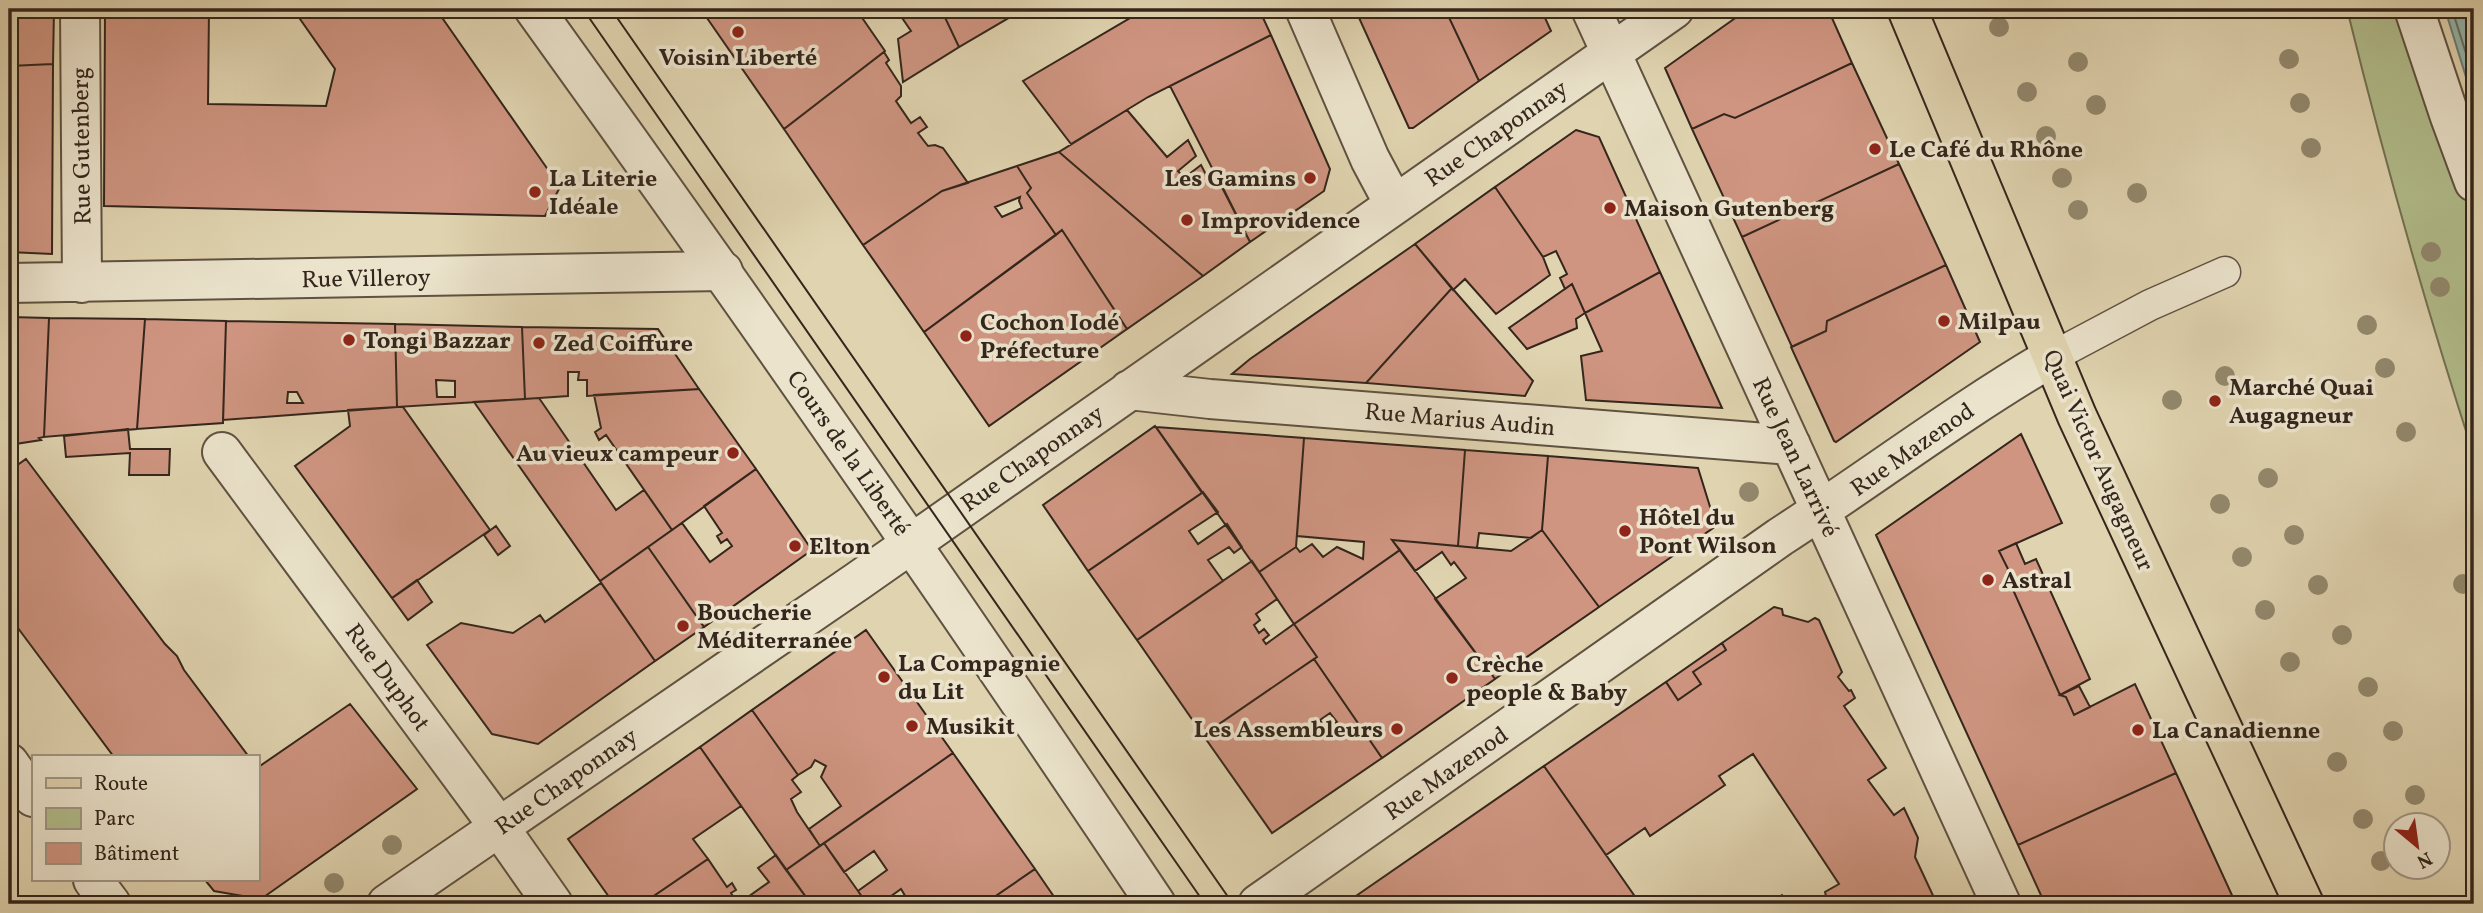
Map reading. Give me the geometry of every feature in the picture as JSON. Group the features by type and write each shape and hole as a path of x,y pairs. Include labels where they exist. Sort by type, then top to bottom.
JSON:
{"main road":[{"name":"Quai Victor Augagneur","path":"1907,9 2052,357 2304,904"}],"street":[{"name":"Rue Gutenberg","path":"80,9 82,283"},
{"name":"Cours de la Liberté","path":"534,9 723,271 912,543 1156,904"},
{"path":"1305,9 1370,159 1394,204"},
{"name":"Rue Jean Larrivé","path":"1591,9 2001,904"},
{"name":"Rue Chaponnay","path":"387,904 912,543 1674,9"},
{"path":"2414,9 2474,182"},
{"name":"Rue Villeroy","path":"9,283 723,271"},
{"name":"Rue Mazenod","path":"1258,904 1997,389 2052,357"},
{"name":"Rue Marius Audin","path":"1129,390 1210,399 1791,445"},
{"name":"Rue Duphot","path":"222,452 553,904"},
{"path":"9,763 32,796"},
{"path":"94,881 111,904"}],"lane":[{"path":"2052,357 2150,305 2225,272"}],"green space":[{"path":"2347,9 2396,9 2474,215 2474,456 2406,233"}],"water":[{"path":"2445,9 2474,9 2474,103"}],"building":[{"path":"9,9 54,9 53,64 9,66"},
{"path":"105,9 209,9 208,104 326,106 335,69 293,9 436,9 560,187 545,216 104,206"},
{"path":"701,9 719,9 707,18"},
{"path":"719,9 856,9 885,51 784,129 707,18"},
{"path":"896,9 941,9 959,47 903,82 898,39 911,31"},
{"path":"941,9 1024,9 959,47"},
{"path":"1150,9 1259,9 1271,35 1148,97 1071,144 1023,81"},
{"path":"1355,9 1445,9 1479,81 1413,128 1409,128"},
{"path":"1445,9 1541,9 1551,31 1479,81"},
{"path":"1748,9 1828,9 1852,63 1735,118 1724,114 1692,129 1665,68"},
{"path":"1271,35 1330,169 1324,191 1250,242 1170,86"},
{"path":"884,52 889,60 886,63 901,86 901,96 896,101 911,123 920,117 927,127 918,133 928,146 943,148 968,183 942,191 863,245 784,129"},
{"path":"1852,63 1899,164 1742,237 1692,129 1724,114 1735,118"},
{"path":"53,64 52,254 9,252 9,66"},
{"path":"1127,110 1167,157 1188,140 1196,156 1178,171 1184,178 1201,165 1213,188 1221,184 1250,242 1203,276 1059,152"},
{"path":"1576,130 1599,137 1660,272 1585,313 1572,284 1565,289 1560,278 1567,274 1556,251 1543,257 1495,187"},
{"path":"1059,152 1203,276 1127,329 1062,230 1056,235 1027,193 1031,188 1017,166"},
{"path":"1899,164 1946,265 1827,321 1826,331 1792,347 1742,237"},
{"path":"1017,166 1031,188 1027,193 1056,235 924,332 863,245 942,191","holes":["1020,197 1022,208 1002,217 995,207"]},
{"path":"1495,187 1543,257 1550,275 1496,314 1465,279 1453,290 1415,244"},
{"path":"1062,230 1127,329 989,426 924,332"},
{"path":"1415,244 1452,288 1366,383 1232,374 1250,359"},
{"path":"1946,265 1980,342 1834,441 1791,347 1826,331 1827,321"},
{"path":"1660,272 1722,408 1586,400 1581,356 1602,351 1585,313"},
{"path":"1572,284 1585,313 1576,319 1577,328 1527,349 1509,328"},
{"path":"1452,288 1533,381 1525,396 1366,383"},
{"path":"9,317 49,318 44,437 39,438 41,440 9,445"},
{"path":"49,318 145,319 137,429 44,437"},
{"path":"145,319 226,321 223,423 137,429"},
{"path":"226,321 395,324 397,407 223,420","holes":["288,392 297,392 303,403 287,403"]},
{"path":"395,324 522,327 525,399 397,407","holes":["436,380 455,381 455,397 437,397"]},
{"path":"522,327 658,329 699,389 587,396 587,380 578,380 579,372 568,372 568,396 525,399"},
{"path":"699,389 756,469 672,530 606,435 599,440 595,432 601,428 594,395"},
{"path":"539,398 616,510 644,490 672,530 600,581 474,402"},
{"path":"403,407 490,530 392,598 295,466 350,426 348,410"},
{"path":"1155,426 1202,493 1088,571 1043,505"},
{"path":"1156,427 1304,438 1296,547 1259,572"},
{"path":"128,429 130,449 170,449 169,475 129,475 130,453 66,457 64,436"},
{"path":"2021,434 2062,523 1999,551 2008,569 2006,574 2060,695 2066,697 2074,715 2135,684 2176,773 2018,845 1876,535"},
{"path":"1304,438 1465,450 1458,546 1392,540 1400,550 1294,624 1259,572 1296,547 1300,552 1312,544 1323,557 1337,547 1363,559 1364,542 1297,536"},
{"path":"1465,450 1548,456 1542,530 1531,538 1479,533 1477,548 1458,546"},
{"name":"Hôtel du Pont Wilson","path":"1548,456 1698,468 1716,526 1599,607 1542,530"},
{"path":"26,459 165,644 177,656 184,670 248,755 113,755 9,616 9,471"},
{"path":"756,469 812,550 704,627 648,547 682,523 710,562 732,546 727,539 721,543 717,536 722,533 704,506"},
{"path":"1203,492 1218,512 1189,531 1198,544 1227,524 1242,547 1234,553 1229,547 1208,560 1223,581 1137,640 1088,571"},
{"path":"496,526 510,546 498,555 484,535"},
{"path":"1542,530 1599,607 1495,679 1435,599 1466,578 1454,562 1451,565 1442,552 1415,571 1392,540 1511,551"},
{"path":"2016,543 2025,564 2036,559 2090,679 2060,695 2006,574 2008,569 1999,551"},
{"path":"648,547 704,627 655,661 600,581"},
{"path":"1400,550 1495,679 1382,758 1314,659 1317,657 1294,624"},
{"path":"1252,561 1277,599 1256,614 1260,620 1254,625 1259,633 1264,629 1269,635 1263,640 1266,644 1294,624 1317,657 1203,735 1137,640"},
{"path":"417,580 432,602 408,620 392,598"},
{"path":"601,583 655,661 538,744 492,734 427,645 461,623 513,633 540,615 545,622"},
{"path":"1774,607 1782,609 1783,615 1808,622 1815,618 1819,620 1842,672 1838,677 1855,698 1844,706 1886,768 1868,780 1894,815 1904,808 1918,838 1915,857 1937,904 1828,904 1825,892 1839,884 1753,754 1719,776 1725,785 1650,836 1645,828 1606,855 1544,766 1666,682 1678,700 1701,684 1693,672 1726,650 1722,643"},
{"path":"866,630 953,753 820,846 809,829 841,806 821,777 826,766 815,760 811,767 798,775 752,710"},
{"path":"1722,643 1726,650 1693,672 1701,684 1678,700 1666,682"},
{"path":"1314,659 1382,758 1272,833 1203,735","holes":["1330,713 1337,722 1326,729 1320,720"]},
{"path":"2079,686 2090,707 2074,715 2066,697 2060,695"},
{"path":"350,704 417,789 261,899 214,891 206,881 259,881 259,767"},
{"path":"752,710 798,775 792,780 801,792 791,799 820,846 786,870 700,747"},
{"path":"700,747 741,806 693,839 708,859 642,904 614,904 568,839"},
{"path":"953,753 1035,869 984,904 910,904 901,889 880,904 867,904 858,891 887,870 874,851 844,872 824,843"},
{"path":"1544,766 1636,898 1627,904 1362,904 1356,896"},
{"path":"2176,773 2236,904 2045,904 2018,845"},
{"path":"824,843 867,904 811,904 786,870"},
{"path":"776,855 811,904 738,904 769,882 758,868"},
{"path":"708,859 727,887 732,883 736,890 731,893 738,904 642,904"},
{"path":"1035,869 1059,904 984,904"},
{"path":"1782,895 1789,904 1768,904"}],"tram line":[{"path":"583,9 1205,904"},
{"path":"611,9 1233,904"}],"place":[{"name":"Voisin Liberté","path":"738,32"},
{"name":"Le Café du Rhône","path":"1875,149"},
{"name":"Les Gamins","path":"1310,178"},
{"name":"La Literie Idéale","path":"535,192"},
{"name":"Maison Gutenberg","path":"1610,208"},
{"name":"Improvidence","path":"1187,220"},
{"name":"Milpau","path":"1944,321"},
{"name":"Cochon Iodé Préfecture","path":"966,336"},
{"name":"Tongi Bazzar","path":"349,340"},
{"name":"Zed Coiffure","path":"539,343"},
{"name":"Marché Quai Augagneur","path":"2215,401"},
{"name":"Au vieux campeur","path":"733,453"},
{"name":"Hôtel du Pont Wilson","path":"1625,531"},
{"name":"Elton","path":"795,546"},
{"name":"Astral","path":"1988,580"},
{"name":"Boucherie Méditerranée","path":"683,626"},
{"name":"La Compagnie du Lit","path":"884,677"},
{"name":"Crèche people & Baby","path":"1452,678"},
{"name":"Musikit","path":"912,726"},
{"name":"Les Assembleurs","path":"1397,729"},
{"name":"La Canadienne","path":"2138,730"}]}
